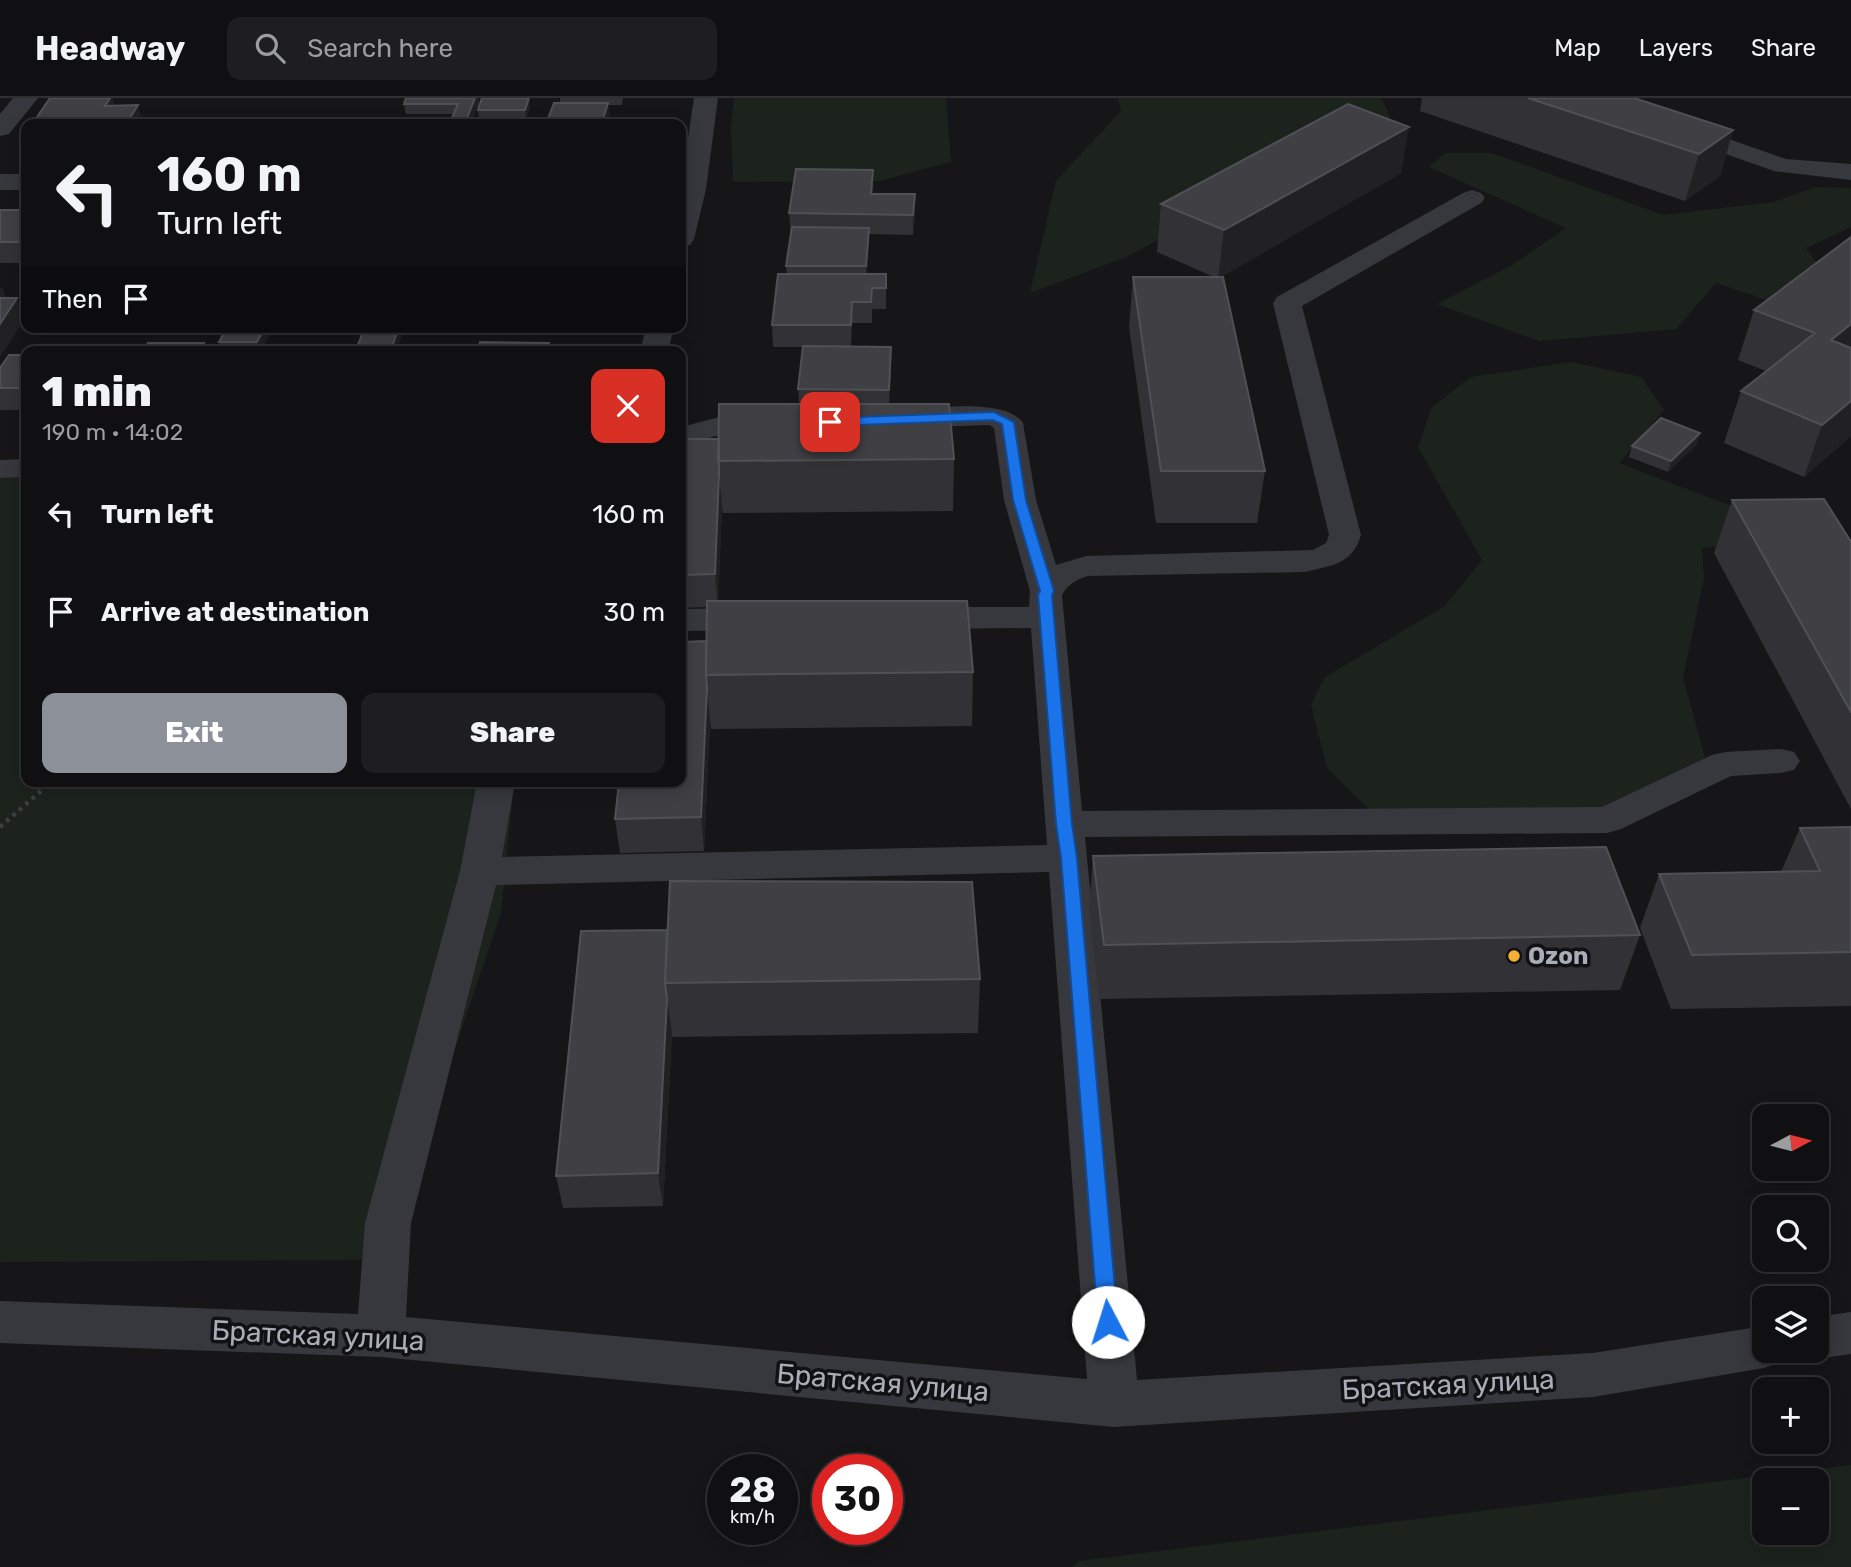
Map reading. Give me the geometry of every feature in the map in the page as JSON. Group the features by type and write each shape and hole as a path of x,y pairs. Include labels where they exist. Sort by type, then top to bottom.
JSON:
{"street":[{"path":"0,129 26,98"},
{"path":"687,189 706,98"},
{"path":"1589,98 1783,166 1851,172"},
{"path":"0,182 21,182"},
{"path":"1047,604 1052,580 1066,571 1086,566 1306,562 1325,557 1341,548 1345,536 1287,303 1472,198"},
{"path":"872,420 994,416 1008,422 1020,500 1047,604 1114,1404"},
{"path":"686,435 720,426 803,423"},
{"path":"0,468 21,468"},
{"path":"884,618 1047,604"},
{"path":"686,620 789,619"},
{"path":"480,871 1066,841 1607,820 1725,764 1781,761"},
{"path":"381,1336 388,1223 480,871 495,787"},
{"name":"Братская улица","path":"0,1322 381,1336 1114,1404 1593,1375 1752,1349"},
{"path":"1829,1336 1851,1333"}],"path":[{"path":"0,827 45,787"}],"shaded area":[{"path":"734,98 946,98 951,162 879,181 733,182 731,126"},
{"path":"1118,98 1381,98 1390,117 1126,257 1030,293 1056,181 1121,111"},
{"path":"1445,153 1492,153 1663,215 1774,202 1816,187 1851,188 1851,227 1806,248 1827,277 1778,304 1716,283 1676,329 1539,341 1437,304 1512,265 1566,228 1429,167"},
{"path":"1571,362 1641,377 1664,410 1619,463 1778,524 1770,542 1702,548 1704,578 1683,678 1709,772 1602,814 1383,823 1327,768 1311,705 1324,678 1445,606 1482,560 1418,447 1432,407 1471,377"},
{"path":"0,478 21,478 21,787 514,787 501,913 444,1081 361,1260 0,1262"},
{"path":"1851,1465 1851,1567 1071,1567 1079,1561 1752,1477 1752,1545 1829,1545 1829,1468 1827,1468"}],"building":[{"path":"50,98 110,98 105,106 138,105 129,119 36,119"},
{"path":"406,98 475,98 467,118 452,118 458,104 404,104"},
{"path":"482,98 529,98 525,110 478,110"},
{"path":"1528,98 1634,98 1733,130 1699,154"},
{"path":"554,103 608,103 603,119 548,119"},
{"path":"1348,104 1409,127 1224,230 1161,204"},
{"path":"796,169 873,170 871,194 915,194 913,215 789,213"},
{"path":"0,210 21,210 21,242 0,242"},
{"path":"792,227 869,228 866,266 786,266"},
{"path":"1851,237 1851,324 1831,340 1851,348 1851,401 1822,425 1741,391 1815,333 1754,310"},
{"path":"778,274 886,274 886,288 872,288 871,302 852,302 851,325 772,325"},
{"path":"1133,277 1223,277 1265,471 1161,471"},
{"path":"0,298 17,298 0,324"},
{"path":"224,333 262,333 257,342 219,342"},
{"path":"363,333 397,333 392,346 357,346"},
{"path":"480,342 549,343 548,346 479,346"},
{"path":"148,343 204,343 203,346 146,346"},
{"path":"803,346 891,347 889,390 798,389"},
{"path":"9,355 21,355 21,388 0,388 0,368"},
{"path":"719,404 949,404 954,459 718,461"},
{"path":"1661,418 1700,433 1671,461 1632,446"},
{"path":"686,439 719,439 715,574 686,575"},
{"path":"1824,499 1851,542 1851,712 1732,500"},
{"path":"707,601 967,601 973,672 706,675"},
{"path":"706,641 707,688 701,817 615,819 618,787 686,787 686,642"},
{"path":"1851,827 1851,952 1692,955 1659,874 1820,871 1800,828"},
{"path":"1606,847 1640,935 1104,945 1093,856"},
{"path":"670,881 972,882 980,979 665,983"},
{"path":"667,930 667,999 658,1173 556,1176 581,931"}],"place":[{"name":"Ozon","path":"1514,956"}],"route":[{"path":"830,422 994,416 1008,422 1020,500 1047,591 1045,595 1064,824 1108,1322"}]}
